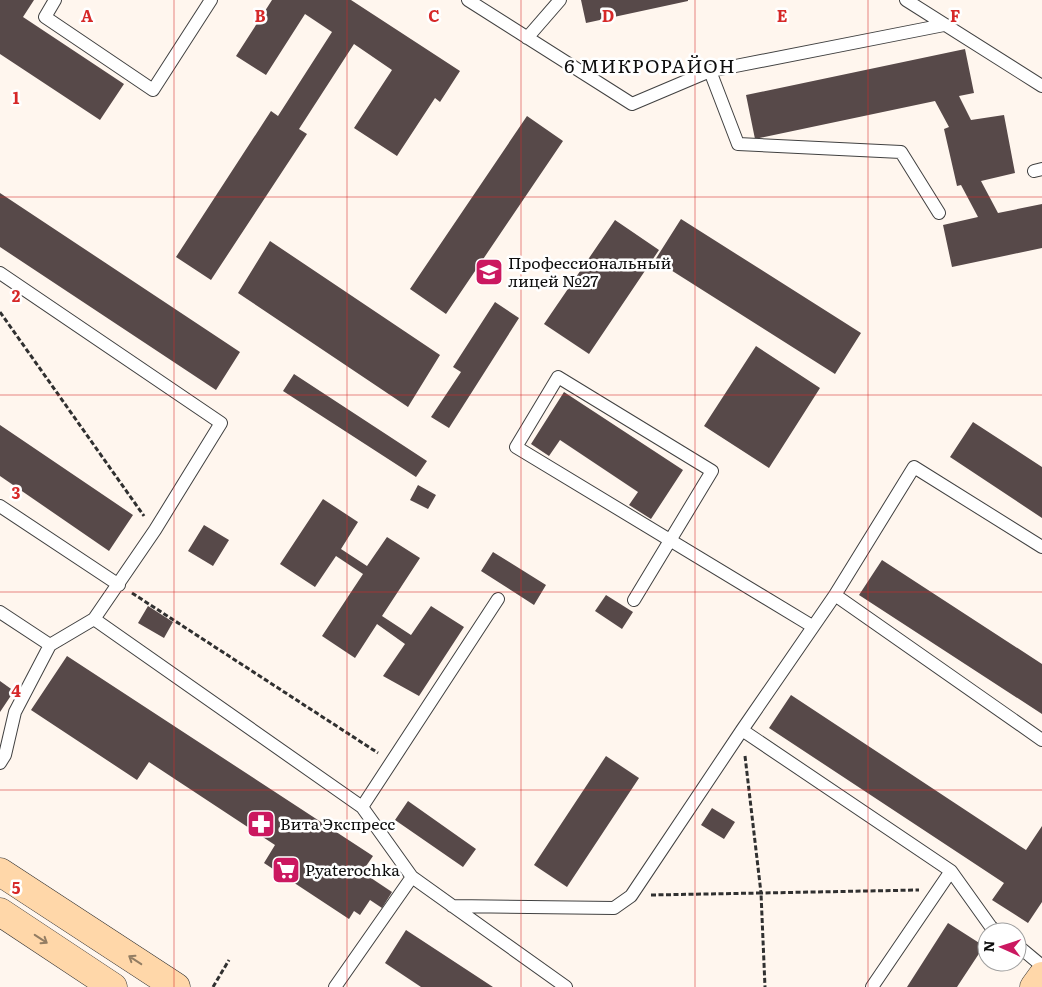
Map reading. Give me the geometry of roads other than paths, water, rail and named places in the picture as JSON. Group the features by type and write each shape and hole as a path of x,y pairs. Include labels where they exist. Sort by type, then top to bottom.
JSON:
{"main road":[{"path":"0,872 176,987"},
{"path":"0,912 113,987"},
{"path":"1034,987 1042,976"}],"lane":[{"path":"56,0 45,17 153,90 211,0"},
{"path":"468,0 632,104 710,71 944,25"},
{"path":"527,38 560,0"},
{"path":"906,0 1042,86"},
{"path":"710,71 738,144 901,152 939,214"},
{"path":"0,273 221,423 155,530 94,619 50,645 15,712 5,755 0,763"},
{"path":"634,600 670,540 712,471 558,377 516,446 670,540 812,626"},
{"path":"452,906 614,908 631,896 812,626 835,595 914,467 1042,547"},
{"path":"0,506 119,585"},
{"path":"835,595 1042,740"},
{"path":"362,807 498,599"},
{"path":"0,612 50,645"},
{"path":"94,619 362,807 412,877 566,987"},
{"path":"742,730 951,871 987,922"},
{"path":"872,987 951,871"},
{"path":"335,987 412,877"},
{"path":"1027,953 1042,966"}],"place":[{"name":"Профессиональный лицей №27","path":"489,272"},
{"name":"Вита Экспресс","path":"261,824"},
{"name":"Pyaterochka","path":"286,870"}],"district":[{"name":"6 МИКРОРАЙОН","path":"650,66"}]}
